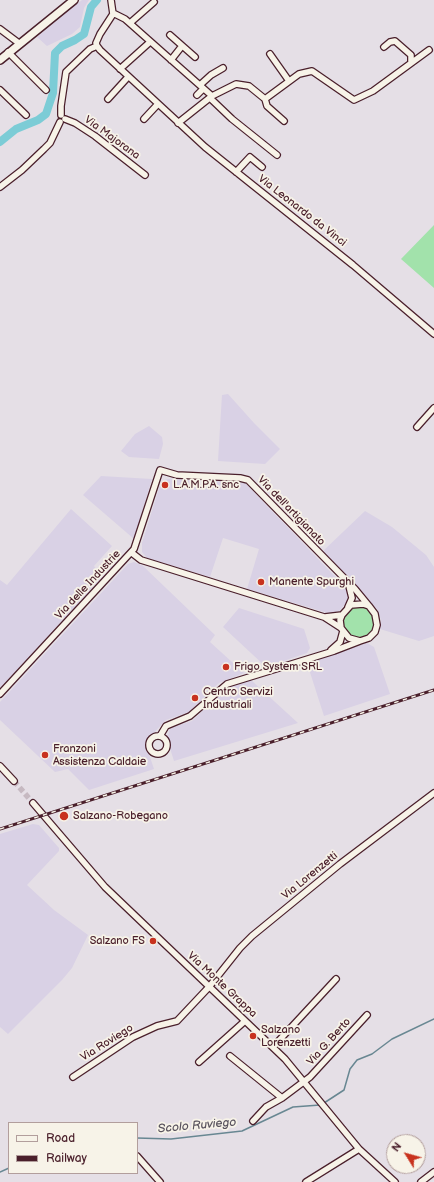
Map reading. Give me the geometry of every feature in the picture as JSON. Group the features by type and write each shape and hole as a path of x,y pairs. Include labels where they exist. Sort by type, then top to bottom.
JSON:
{"main road":[{"path":"0,60 73,0"}],"street":[{"path":"0,187 22,170 50,143 62,119 61,100 66,72 90,49 97,46 96,43 100,34 113,12 111,0"},
{"path":"130,23 154,2"},
{"path":"113,12 130,23 202,87 232,119 277,155"},
{"path":"0,29 20,44"},
{"path":"170,35 195,57"},
{"path":"384,47 390,42 395,41 411,55 411,63"},
{"path":"120,69 150,42"},
{"name":"Via Leonardo da Vinci","path":"97,46 178,123 236,172 394,298 434,334"},
{"path":"171,60 182,46"},
{"path":"265,99 299,74 312,71 354,100 373,91 429,50"},
{"path":"8,52 46,90"},
{"path":"270,54 289,81"},
{"path":"197,95 211,75 223,68"},
{"path":"108,99 128,77"},
{"path":"178,123 211,97 236,84 249,86 265,99 267,106 284,120"},
{"path":"0,90 26,115"},
{"path":"144,119 158,104"},
{"name":"Via Majorana","path":"62,119 85,130 145,175"},
{"path":"236,172 250,157 262,167"},
{"path":"417,427 434,408"},
{"name":"Via delle Industrie","path":"0,694 132,552 137,542 160,470"},
{"name":"Via dell'artigianato","path":"160,470 177,475 240,478 248,480 376,614 376,629 369,638 360,641"},
{"path":"132,552 141,560 324,617 342,629 349,638 360,641"},
{"path":"327,652 340,642 342,629 340,620 352,598 349,585"},
{"path":"348,607 359,603 369,606"},
{"path":"324,617 342,615"},
{"path":"160,736 166,726 192,715 223,686 349,646 360,641"},
{"path":"0,766 14,780"},
{"name":"Via Lorenzetti","path":"209,987 240,948 252,936 340,864 434,792"},
{"name":"Via Monte Grappa","path":"33,803 105,887 273,1047 305,1082 359,1149 395,1182"},
{"path":"273,1047 336,979"},
{"name":"Via Roviego","path":"73,1077 133,1037 157,1026 177,1021 209,987"},
{"name":"Via G. Berto","path":"253,1121 266,1108 305,1082 367,1015"},
{"path":"200,1062 245,1021"},
{"path":"230,1056 282,1098"},
{"path":"306,1182 359,1149"},
{"path":"138,1157 160,1182"},
{"path":"421,1182 434,1172"}],"shaded area":[{"path":"82,0 89,0 84,8 80,27 72,34 47,46 37,37"},
{"path":"228,394 280,449 265,464 218,461 222,395"},
{"path":"149,426 162,437 163,444 159,459 129,457 121,451 135,434"},
{"path":"101,476 152,479 134,539 83,495"},
{"path":"164,480 245,483 346,588 349,595 347,602 339,611 331,614 247,589 259,549 223,538 210,577 147,558 142,552 142,543 160,485"},
{"path":"71,509 112,546 94,566 102,577 0,688 0,580 7,585"},
{"path":"365,511 392,527 426,555 434,567 434,636 419,641 380,629 381,620 377,609 322,552"},
{"path":"134,562 143,566 215,635 210,642 244,673 219,683 189,712 166,720 145,742 154,769 89,790 68,769 55,772 0,720 0,702 128,564"},
{"path":"239,608 304,629 310,648 307,653 266,667 223,627"},
{"path":"367,643 374,647 390,694 324,716 307,663"},
{"path":"251,680 298,723 174,761 167,739 170,728 192,721 224,690"},
{"path":"33,824 39,825 59,848 59,851 27,885 54,910 88,935 72,968 8,1034 0,1027 0,834"}],"green space":[{"path":"434,225 434,288 401,259"},
{"path":"359,606 370,611 375,622 370,633 359,638 348,633 343,622 348,611"}],"waterway":[{"path":"0,142 16,129 38,120 46,114 53,93 55,53 62,46 84,34 91,7 97,0"},
{"name":"Scolo Ruviego","path":"324,1103 344,1090 350,1069 357,1060 372,1054 392,1039 434,1019"},
{"name":"Scolo Ruviego","path":"138,1138 171,1139 242,1131 293,1107 320,1105"},
{"name":"Scolo Ruviego","path":"0,1172 8,1168"}],"tunnel":[{"path":"14,781 33,803"}],"railway":[{"path":"0,829 434,690"}],"place":[{"name":"L.A.M.P.A. snc","path":"165,485"},
{"name":"Manente Spurghi","path":"261,582"},
{"name":"Frigo System SRL","path":"226,667"},
{"name":"Centro Servizi Industriali","path":"195,698"},
{"name":"Franzoni Assistenza Caldaie","path":"45,755"},
{"name":"Salzano-Robegano","path":"64,816"},
{"name":"Salzano FS","path":"153,941"},
{"name":"Salzano Lorenzetti","path":"253,1036"}]}
